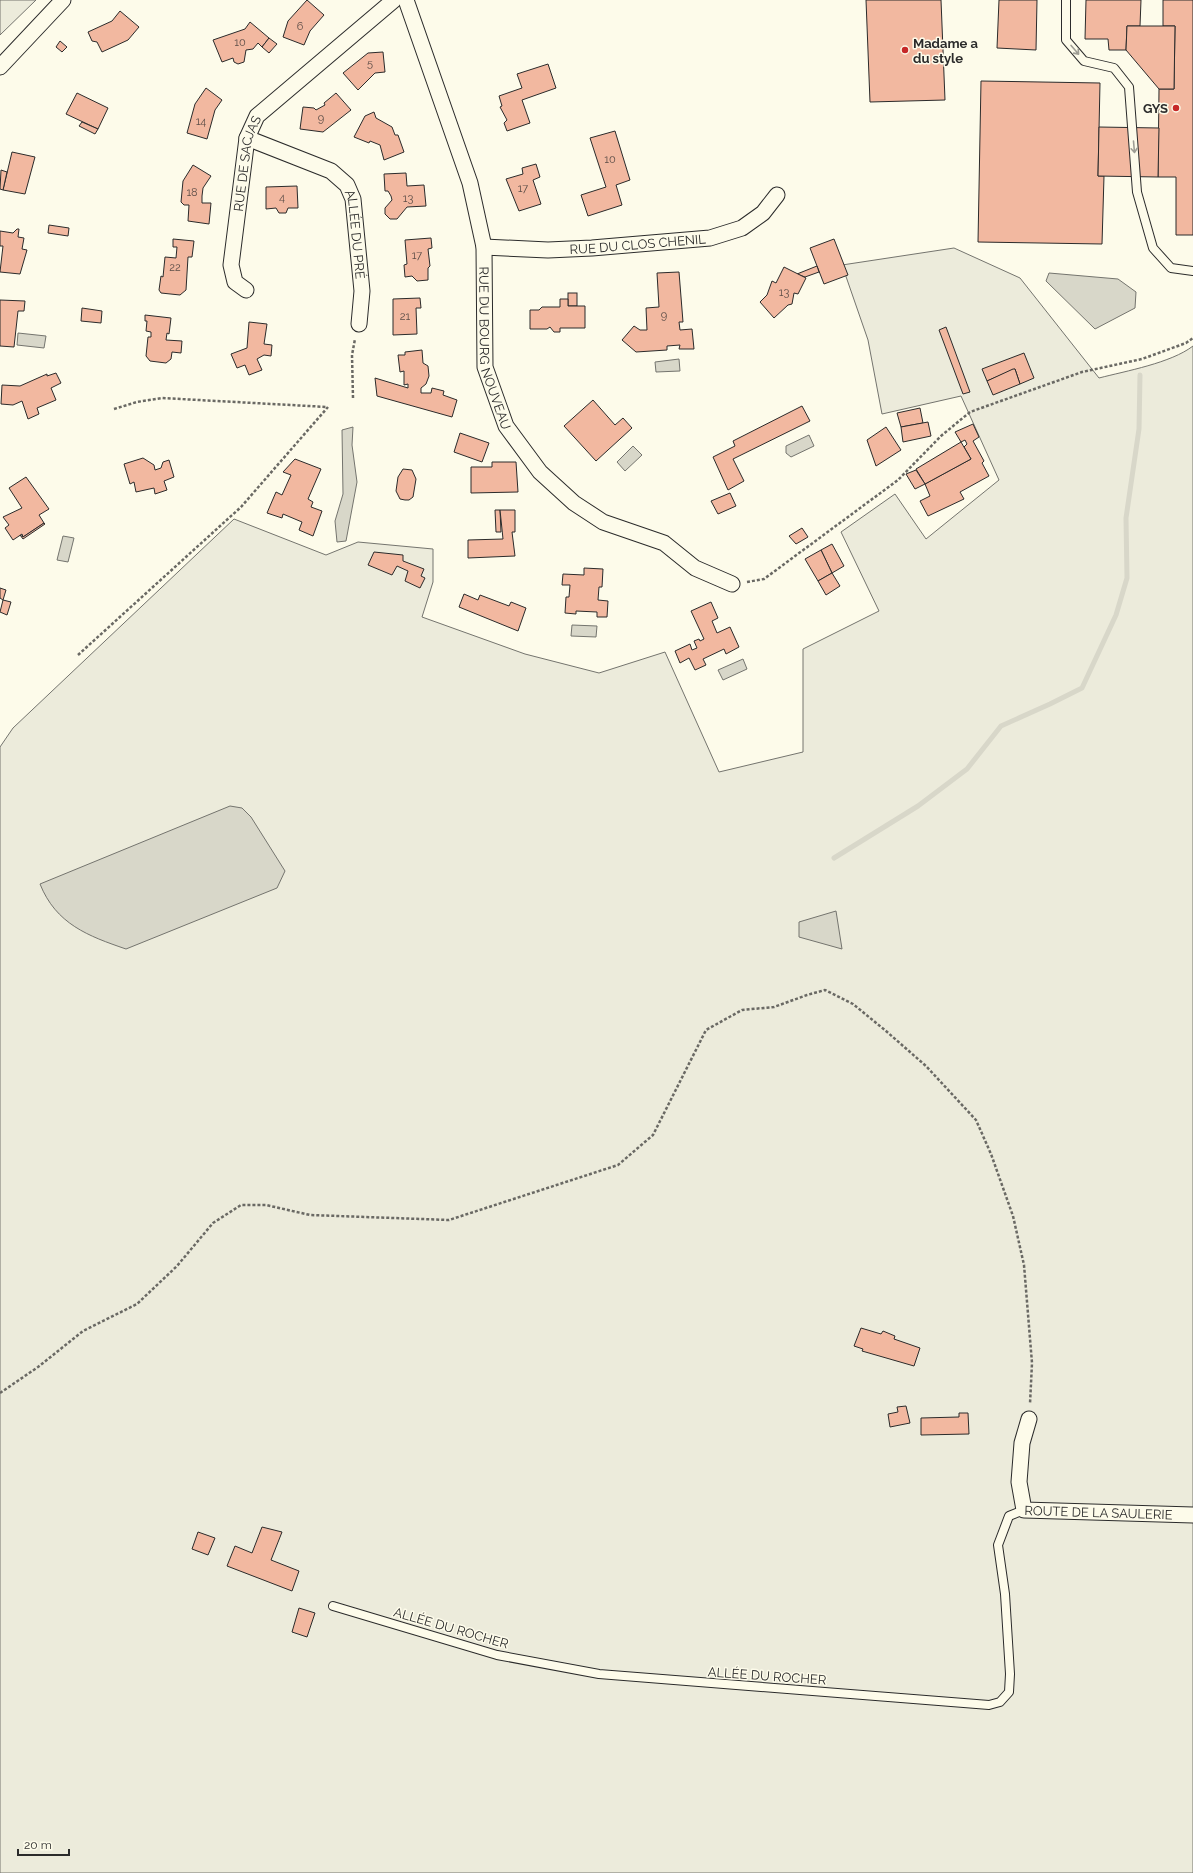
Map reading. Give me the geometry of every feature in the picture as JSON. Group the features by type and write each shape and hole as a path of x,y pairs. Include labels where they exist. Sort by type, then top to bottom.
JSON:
{"street":[{"path":"0,67 63,0"},
{"name":"RUE DE SACJAS","path":"246,290 235,282 231,266 247,138 257,116 394,0"},
{"name":"RUE DU BOURG NOUVEAU","path":"406,0 470,183 484,247 486,367 506,426 540,472 574,503 603,522 664,543 695,568 732,584"},
{"name":"ALLÉE DU PRÉ","path":"247,138 331,171 347,185 353,199 362,291 359,324"},
{"name":"RUE DU CLOS CHENIL","path":"484,247 548,250 592,248 710,238 742,228 763,213 777,195"},
{"name":"ROUTE DE LA SAULERIE","path":"1029,1419 1022,1443 1019,1482 1024,1510 1193,1515"}],"lane":[{"path":"1066,0 1066,40 1084,61 1114,68 1129,87 1137,192 1152,248 1171,268 1193,271"},
{"name":"ALLÉE DU ROCHER","path":"333,1606 497,1655 599,1674 989,1705 1000,1702 1009,1692 1010,1674 1005,1594 998,1545 1008,1516 1024,1510"}],"path":[{"path":"353,398 352,355 359,324"},
{"path":"732,584 764,579 898,480 940,436 970,412 1082,372 1142,359 1186,343 1193,338"},
{"path":"78,656 241,507 328,407 162,398 137,402 114,409"},
{"path":"0,1393 38,1367 83,1331 137,1304 177,1266 213,1223 241,1205 266,1205 310,1215 449,1220 618,1165 653,1135 706,1030 742,1010 774,1007 825,990 854,1004 886,1031 926,1066 976,1120 991,1154 1013,1216 1024,1265 1032,1363 1029,1419"}],"shaded area":[{"path":"0,0 36,0 0,35"},
{"path":"954,248 1020,278 1099,378 1161,362 1184,352 1193,346 1193,1873 0,1873 0,747 13,728 234,519 326,555 358,542 433,549 433,582 422,617 525,654 599,673 665,652 719,772 803,752 803,649 879,611 841,532 895,494 926,539 999,480 961,396 882,414 868,340 842,265"},
{"path":"1049,273 1118,279 1136,292 1135,308 1095,329 1046,281"},
{"path":"18,333 46,336 44,348 17,345"},
{"path":"679,359 680,371 656,372 655,362"},
{"path":"353,427 352,445 357,482 346,541 337,542 335,521 343,494 342,430"},
{"path":"809,435 814,446 791,457 786,453 786,446"},
{"path":"633,446 642,455 625,471 617,462"},
{"path":"63,536 74,538 68,562 57,560"},
{"path":"572,625 597,626 596,637 571,636"},
{"path":"743,659 747,669 723,680 718,670"},
{"path":"230,806 242,808 251,817 285,871 277,888 126,949 86,933 64,919 47,898 40,884"},
{"path":"836,911 842,949 799,937 799,922"}],"building":[{"path":"307,0 324,15 310,31 304,45 283,37 288,21"},
{"name":"Madame a du style","path":"866,0 941,0 945,100 870,102"},
{"path":"999,0 1037,0 1036,50 997,48"},
{"path":"1086,0 1141,0 1140,26 1127,26 1126,50 1109,50 1108,39 1085,39"},
{"name":"GYS","path":"1163,0 1193,0 1193,235 1176,235 1176,177 1158,177 1159,89 1174,89 1175,26 1163,26"},
{"path":"120,11 139,27 128,40 102,52 97,42 92,41 88,32 112,21"},
{"path":"250,22 269,38 262,47 258,43 253,49 246,50 244,62 238,64 234,62 233,58 222,62 213,40 245,29"},
{"path":"1127,26 1175,26 1174,89 1159,89 1126,50"},
{"path":"269,38 277,44 269,53 262,47"},
{"path":"60,41 67,47 62,52 56,47"},
{"path":"383,52 385,72 375,73 358,90 343,73 368,53"},
{"path":"548,64 556,88 522,100 530,123 507,131 504,123 507,120 500,107 502,106 499,96 522,88 517,74"},
{"path":"981,81 1100,83 1098,176 1104,176 1102,244 978,242"},
{"path":"206,88 222,100 215,110 207,139 187,133 195,104"},
{"path":"77,93 108,108 98,129 66,114"},
{"path":"336,93 351,110 323,132 300,129 303,107 314,108 316,110 325,105 324,103"},
{"path":"374,112 376,118 392,127 395,135 398,135 404,152 384,160 380,145 370,141 369,143 354,137 365,116"},
{"path":"82,122 98,129 95,134 79,126"},
{"path":"1099,127 1159,128 1158,177 1098,176"},
{"path":"615,131 630,180 616,185 622,205 588,216 581,195 606,187 590,138"},
{"path":"12,152 35,157 25,194 3,190"},
{"path":"536,164 540,177 533,180 541,204 519,211 506,179 523,174 522,168"},
{"path":"193,165 211,176 203,188 202,196 202,203 211,203 209,224 188,221 189,205 184,205 181,202 183,181"},
{"path":"1,170 7,172 3,190 0,189"},
{"path":"406,173 407,186 424,185 426,206 407,207 397,219 390,219 385,214 385,208 392,200 388,191 385,191 384,174"},
{"path":"297,186 298,208 288,208 286,213 279,213 276,208 266,209 266,187"},
{"path":"49,225 69,228 68,236 48,233"},
{"path":"19,229 18,237 24,238 22,249 27,250 20,274 0,272 3,246 0,246 0,231 13,233"},
{"path":"431,238 432,248 428,249 430,266 428,268 428,280 417,281 412,276 405,277 404,265 407,264 405,240"},
{"path":"173,239 194,241 192,257 188,257 186,290 180,295 161,293 159,290 161,276 163,277 165,257 176,258 177,247 173,247"},
{"path":"834,239 848,275 824,284 810,248"},
{"path":"817,266 819,272 805,277 797,274"},
{"path":"784,267 806,278 798,294 794,293 792,304 788,305 774,318 760,302 767,295 772,281 776,283"},
{"path":"679,272 683,322 679,322 680,330 692,329 694,349 679,349 680,345 667,346 667,350 636,352 622,340 634,326 640,330 647,330 646,308 659,307 657,273"},
{"path":"568,293 577,293 577,306 568,306"},
{"path":"420,298 421,308 416,308 417,334 393,335 393,299"},
{"path":"560,299 568,299 568,306 585,306 585,328 560,328 560,332 554,332 550,327 547,329 530,329 530,310 539,310 542,307 560,307"},
{"path":"0,300 25,301 24,311 18,311 14,347 0,346"},
{"path":"82,308 102,311 101,323 81,321"},
{"path":"145,315 171,318 169,334 167,333 166,340 182,341 181,353 172,352 171,359 166,363 150,361 146,356 148,337 151,337 151,332 146,331 147,321 145,321"},
{"path":"249,322 267,324 264,344 272,345 271,356 264,355 257,359 262,370 249,375 245,365 237,368 231,354 247,348"},
{"path":"946,327 970,392 963,394 939,330"},
{"path":"422,350 423,363 428,366 429,376 426,384 421,388 421,393 431,393 432,388 444,391 443,395 457,400 452,417 377,396 375,378 408,388 408,384 404,385 404,371 400,372 398,355 405,355 405,352"},
{"path":"1024,353 1034,378 1020,384 1015,369 987,381 982,369"},
{"path":"1015,369 1020,384 993,395 987,381"},
{"path":"56,373 61,383 51,388 56,400 37,408 39,414 28,419 22,401 13,405 1,404 2,385 20,386 47,374 47,376"},
{"path":"593,400 615,425 623,418 632,428 596,461 564,426"},
{"path":"802,406 810,421 733,459 744,481 728,490 713,457 735,446 733,441"},
{"path":"920,408 923,423 901,427 897,413"},
{"path":"928,422 931,436 903,442 901,427"},
{"path":"973,424 979,437 973,441 984,461 982,463 989,476 960,492 964,499 928,516 920,501 930,496 925,484 971,459 964,447 967,444 965,440 961,442 955,432"},
{"path":"886,427 901,450 876,466 867,440"},
{"path":"460,433 489,443 482,462 454,452"},
{"path":"961,442 971,459 925,484 916,469"},
{"path":"143,458 154,465 155,470 161,468 163,462 169,460 174,477 164,481 167,490 155,494 154,488 136,492 134,482 130,484 124,464"},
{"path":"295,459 321,469 308,499 313,502 311,507 322,511 313,536 299,530 302,522 283,514 282,518 267,513 276,492 282,495 291,475 283,472"},
{"path":"492,462 516,462 518,492 471,493 471,467 492,467"},
{"path":"403,469 412,470 416,479 413,497 409,500 400,499 396,491 398,477"},
{"path":"916,470 925,484 915,489 906,474"},
{"path":"26,477 49,509 39,515 44,523 23,537 22,534 13,540 5,528 9,525 3,517 22,508 9,488"},
{"path":"730,493 736,506 718,514 711,501"},
{"path":"495,510 500,510 501,532 496,532"},
{"path":"500,510 515,510 515,532 512,532 515,556 468,558 468,540 503,539"},
{"path":"44,523 45,524 23,539 20,535 23,537"},
{"path":"802,528 808,537 796,544 789,536"},
{"path":"832,544 844,566 832,573 821,550"},
{"path":"821,550 832,573 818,581 805,559"},
{"path":"374,552 403,555 403,561 424,569 421,576 425,578 420,588 405,581 408,571 397,566 392,575 368,565"},
{"path":"584,568 603,569 602,587 599,587 598,600 608,601 607,617 597,617 597,612 576,611 576,614 565,613 566,597 569,597 570,585 562,585 563,574 584,575"},
{"path":"832,573 840,586 826,595 818,581"},
{"path":"0,588 6,590 3,600 0,598"},
{"path":"464,594 478,600 480,595 509,606 511,602 526,608 518,631 459,607"},
{"path":"3,600 11,602 7,615 0,612"},
{"path":"711,602 718,618 712,621 717,633 730,627 739,647 726,654 724,649 703,659 706,665 695,670 689,658 680,663 675,651 690,644 692,650 697,648 694,641 704,639 691,611"},
{"path":"861,1328 881,1334 883,1331 895,1336 894,1339 920,1348 914,1366 862,1351 863,1349 854,1346"},
{"path":"906,1406 910,1423 890,1427 888,1414 898,1412 897,1407"},
{"path":"959,1413 968,1413 969,1434 921,1435 921,1418 959,1417"},
{"path":"262,1527 282,1532 271,1560 299,1571 292,1591 227,1566 235,1546 252,1553"},
{"path":"198,1532 215,1538 208,1555 192,1549"},
{"path":"299,1608 315,1613 307,1637 292,1632"}],"waterway":[{"path":"834,858 918,806 967,769 1001,726 1082,688 1116,615 1127,578 1126,518 1139,429 1140,375"}],"place":[{"name":"Madame a du style","path":"905,50"},
{"name":"GYS","path":"1176,108"}]}
